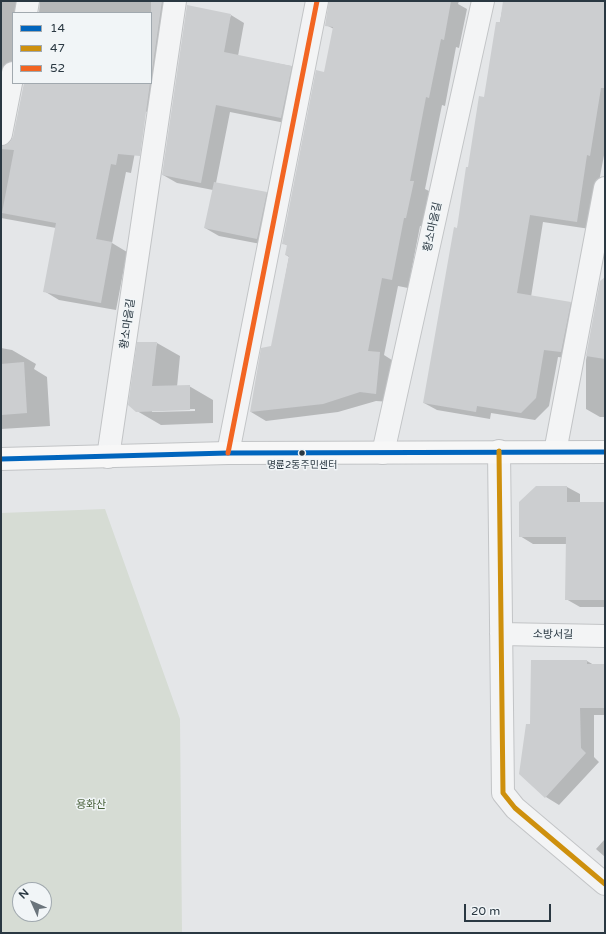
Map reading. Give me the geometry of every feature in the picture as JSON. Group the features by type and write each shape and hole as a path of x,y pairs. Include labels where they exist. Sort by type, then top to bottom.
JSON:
{"street":[{"path":"26,12 28,1"},
{"name":"황소마을길","path":"108,457 175,1"},
{"path":"228,453 317,1"},
{"name":"황소마을길","path":"384,453 483,1"},
{"path":"1,134 8,78"},
{"path":"555,452 598,256 605,188"},
{"path":"1,459 228,453 499,451 605,452"},
{"path":"499,451 503,793 515,808 605,884"},
{"name":"소방서길","path":"501,634 605,636"}],"green space":[{"name":"용화산","path":"105,509 180,719 182,933 1,933 1,513"}],"building":[{"path":"151,1 162,1 152,71 152,12"},
{"path":"329,1 451,1 444,40 441,39 429,98 426,97 410,181 414,181 406,218 404,218 392,280 382,278 368,351 380,352 376,394 360,392 323,404 250,412 261,348 271,346 289,256 285,255 287,245 282,244 316,70 324,72 333,27 325,26"},
{"path":"503,1 605,1 605,88 601,88 590,156 587,155 577,222 530,215 517,293 571,302 561,352 544,350 536,398 521,413 477,406 476,412 423,403 454,227 457,228 479,96 484,97 496,22 500,22"},
{"path":"187,5 231,14 224,52 292,66 281,118 216,105 201,183 162,175"},
{"path":"24,84 150,84 140,156 118,154 116,165 111,164 96,239 112,242 101,303 43,292 56,223 2,213 14,150 1,149 1,146 10,142 13,137"},
{"path":"214,182 267,192 257,239 204,228"},
{"path":"605,277 605,359 586,356 600,281"},
{"path":"137,342 157,342 152,386 190,385 190,410 136,412 128,405"},
{"path":"24,362 27,413 1,415 1,364"},
{"path":"536,486 567,486 567,502 605,502 605,600 565,600 566,537 519,537 519,502"},
{"path":"531,660 587,660 587,664 605,664 605,708 580,708 581,748 586,753 545,798 519,774 526,724 530,724"}],"transit line":[{"name":"52","path":"228,453 317,1"},
{"name":"47","path":"499,451 503,793 515,808 605,884"},
{"name":"14","path":"1,459 228,453 605,452"}],"place":[{"name":"명륜2동주민센터","path":"302,453"}]}
